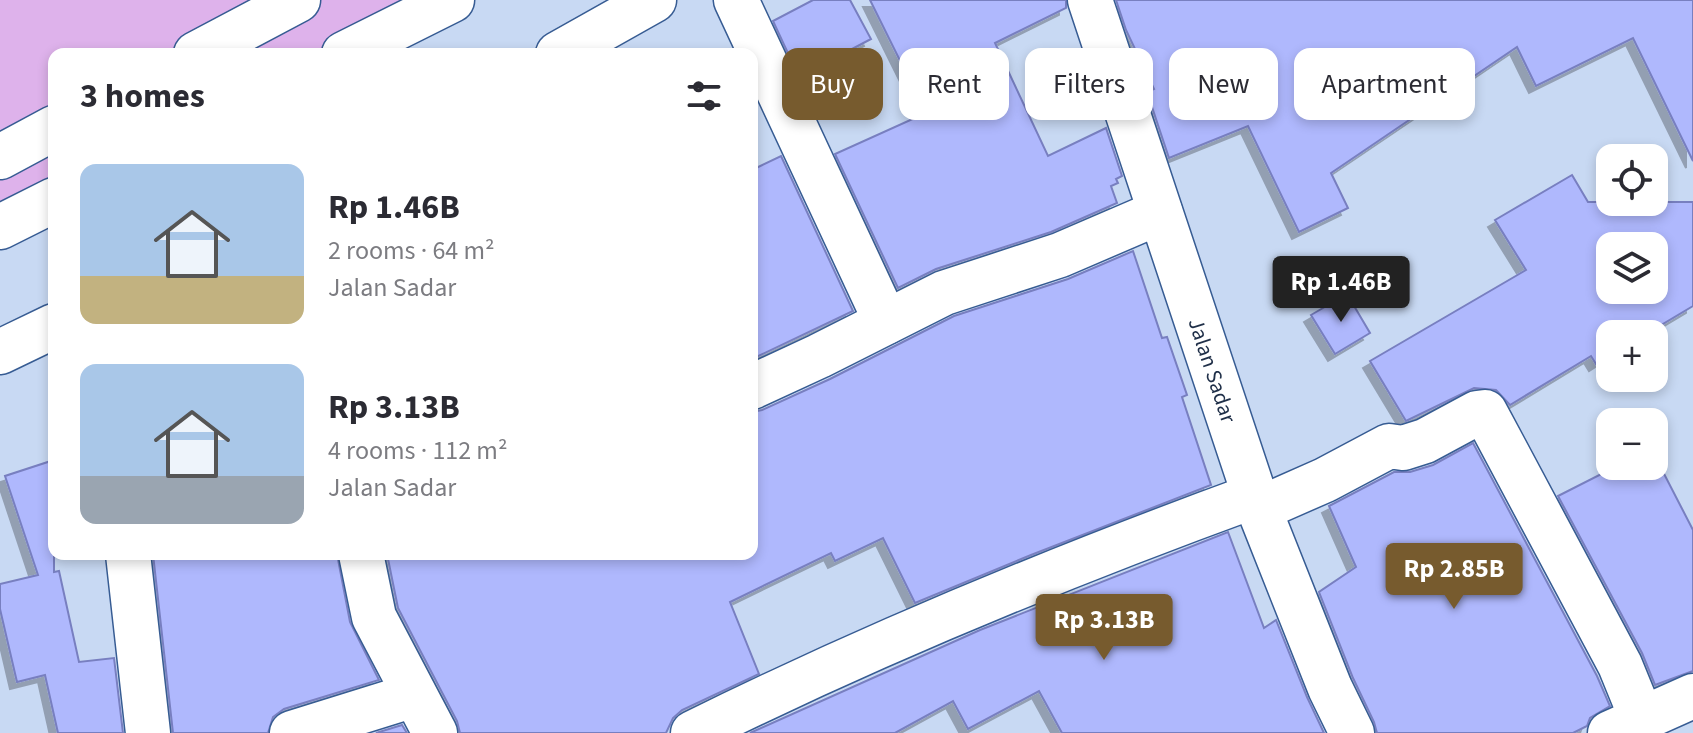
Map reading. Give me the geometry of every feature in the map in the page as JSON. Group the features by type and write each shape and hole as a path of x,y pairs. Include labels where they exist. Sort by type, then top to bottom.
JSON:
{"street":[{"path":"207,48 298,0"},
{"path":"356,48 452,0"},
{"path":"569,48 654,0"},
{"path":"736,0 886,322"},
{"name":"Jalan Sadar","path":"1090,0 1257,503 1330,688 1352,733"},
{"path":"0,157 48,131"},
{"path":"0,227 48,203"},
{"path":"758,384 944,293 1060,255 1160,212"},
{"path":"0,352 48,329"},
{"path":"693,733 978,601 1091,556 1325,480 1389,446 1403,448 1425,441 1477,413 1485,412 1620,665 1626,726 1693,696"},
{"path":"129,560 148,733"},
{"path":"362,560 374,617 435,733"},
{"path":"292,733 414,695"}],"shaded area":[{"path":"0,0 452,0 356,48 48,48 48,203 0,227"}],"building":[{"path":"813,0 850,0 871,39 854,48 786,48 773,21"},
{"path":"870,0 1066,0 1066,8 995,43 997,48 899,48 899,59"},
{"path":"1116,0 1693,0 1693,161 1633,38 1536,86 1517,47 1475,75 1475,48 1294,48 1294,120 1409,120 1331,173 1348,208 1299,232 1248,126 1169,158 1153,110 1153,48 1135,48"},
{"path":"1009,73 1025,107 1025,120 1031,120 1048,156 1106,128 1122,176 1116,179 1118,183 1111,186 1117,203 1051,232 936,269 898,288 835,154 910,120 1009,120"},
{"path":"781,156 853,311 758,356 758,167"},
{"path":"1572,175 1588,202 1596,202 1596,216 1668,216 1668,202 1693,202 1693,306 1668,321 1596,320 1596,364 1591,356 1510,405 1496,390 1474,388 1406,421 1370,361 1526,270 1495,220"},
{"path":"1133,251 1162,338 1167,337 1187,395 1182,397 1211,485 915,603 883,538 835,561 831,553 730,602 759,674 682,710 673,718 666,733 460,733 457,721 398,608 388,560 758,560 758,411 830,379 954,316 1068,279"},
{"path":"1347,294 1370,333 1335,354 1311,315"},
{"path":"1473,443 1610,706 1590,718 1587,726 1573,733 1377,733 1319,592 1356,567 1329,506 1394,472 1410,472 1433,465"},
{"path":"48,462 48,560 54,560 54,572 59,571 79,662 114,658 123,733 58,733 45,675 17,682 0,609 0,584 38,575 5,476"},
{"path":"1596,477 1596,480 1667,480 1693,530 1693,671 1655,685 1642,653 1558,496"},
{"path":"1228,532 1264,628 1276,620 1324,733 1062,733 1039,691 968,729 953,701 895,733 750,733 980,630"},
{"path":"154,560 338,560 350,622 379,680 284,709 273,717 268,733 173,733"},
{"path":"402,725 407,733 376,733"}]}
